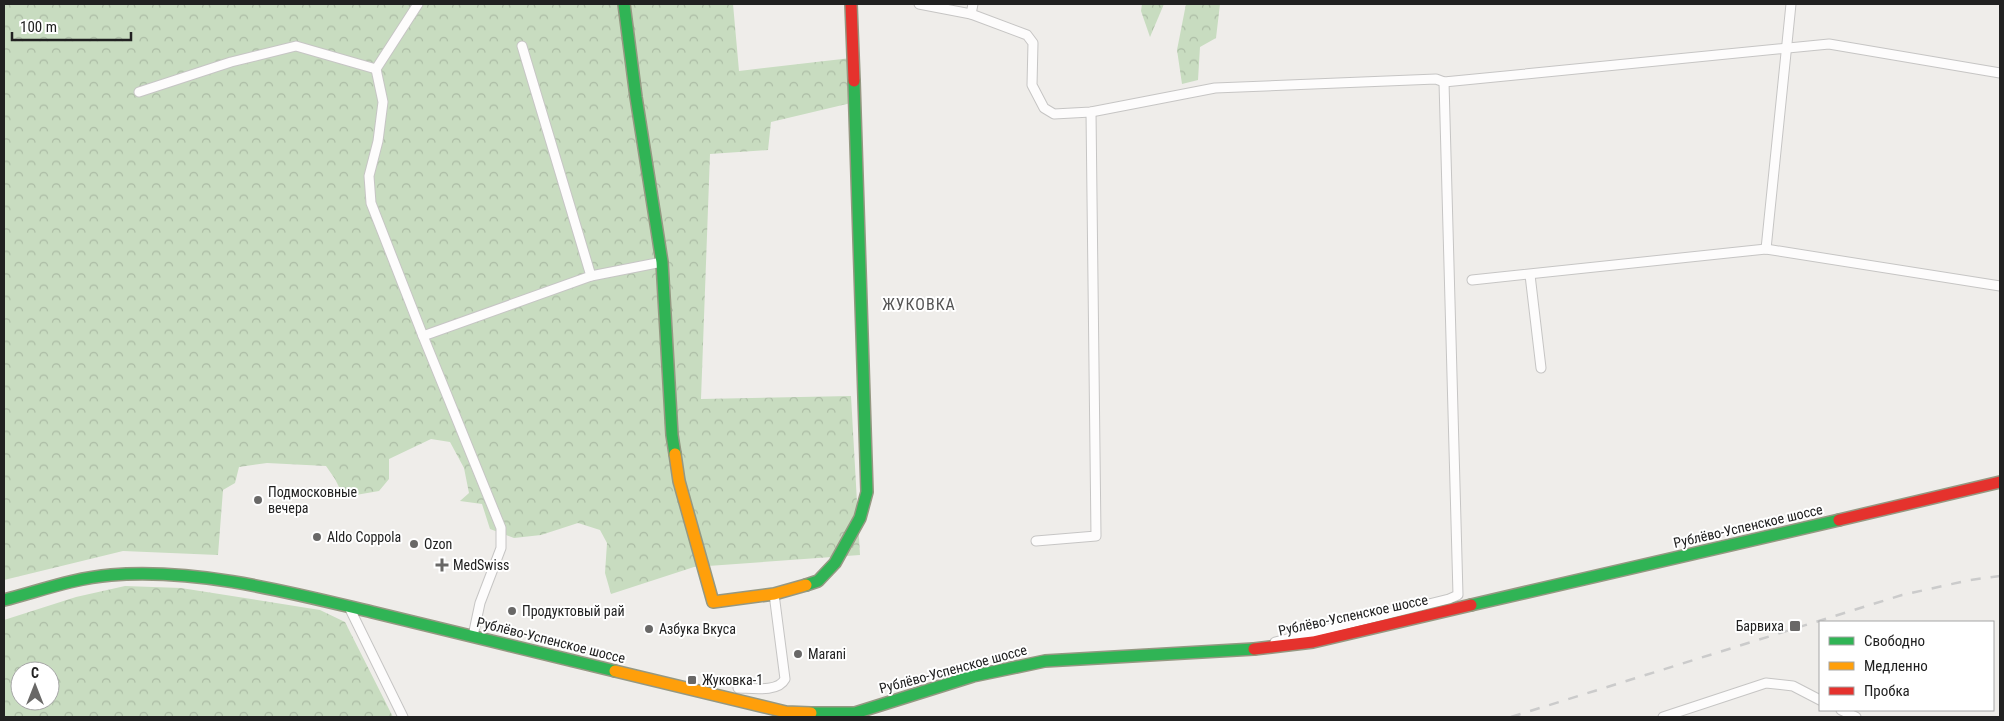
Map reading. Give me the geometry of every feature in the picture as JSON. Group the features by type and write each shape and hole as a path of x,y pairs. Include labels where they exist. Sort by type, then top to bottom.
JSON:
{"main road":[{"path":"624,4 636,97 662,262 672,435 679,481 713,602 774,594 818,581 835,563 860,518 867,492 850,4"},
{"name":"Рублёво-Успенское шоссе","path":"4,600 87,579 128,574 175,576 238,584 349,607 786,712 808,714 855,713 973,676 1045,661 1270,648 1334,637 2000,482"}],"street":[{"path":"418,4 376,69 383,102 378,141 369,176 371,203 501,528 501,548 480,603 473,636"},
{"path":"919,4 971,14 1027,35 1033,43 1032,85 1044,108 1054,114 1091,112 1215,88 1436,79 1444,82 1828,44 2000,73"},
{"path":"971,14 973,4"},
{"path":"1766,250 1791,4"},
{"path":"139,92 231,62 296,46 376,69"},
{"path":"522,46 591,276"},
{"path":"1243,650 1449,599 1458,594 1444,82"},
{"path":"1036,541 1096,536 1091,112"},
{"path":"1472,280 1766,250 2000,286"},
{"path":"423,336 591,276 662,262"},
{"path":"1530,275 1541,368"},
{"path":"748,703 738,688 760,689 778,686 783,684 785,679 774,594"},
{"path":"349,607 403,717"},
{"path":"1663,717 1766,683 1793,686 1819,699"},
{"path":"1843,711 1856,717"},
{"path":"842,717 855,713"}],"green space":[{"path":"4,4 733,4 739,71 851,58 851,103 771,122 768,150 710,154 701,399 851,396 860,555 694,567 611,594 605,573 607,543 600,530 578,523 541,535 514,538 490,529 482,504 460,501 469,493 464,468 450,442 431,439 389,459 389,479 379,491 344,497 326,466 267,463 239,467 235,483 223,490 218,555 123,551 4,580"},
{"path":"1142,4 1164,4 1150,37 1141,11"},
{"path":"1186,4 1220,4 1216,38 1200,47 1198,80 1182,84 1177,50"},
{"path":"125,586 181,588 320,610 345,622 393,717 4,717 4,620 76,597"}],"railway":[{"path":"1511,717 1902,595 1970,580 2000,576"}],"traffic: fast":[{"path":"624,4 636,97 662,262 672,435 675,454"},
{"path":"806,585 818,581 835,563 860,518 867,492 854,81"},
{"path":"1471,605 1839,520"},
{"path":"4,600 70,582 111,575 144,574 210,578 308,597 615,671"},
{"path":"811,713 855,713 973,676 1045,661 1254,649"}],"traffic: slow":[{"path":"675,454 679,481 713,602 774,594 806,585"},
{"path":"615,671 786,712 811,713"}],"traffic: jam":[{"path":"851,4 854,81"},
{"path":"1839,520 2000,482"},
{"path":"1254,649 1313,642 1471,605"}],"place":[{"name":"Подмосковные вечера","path":"258,500"},
{"name":"Aldo Coppola","path":"317,537"},
{"name":"Ozon","path":"414,544"},
{"name":"MedSwiss","path":"442,565"},
{"name":"Продуктовый рай","path":"512,611"},
{"name":"Барвиха","path":"1795,626"},
{"name":"Азбука Вкуса","path":"649,629"},
{"name":"Marani","path":"798,654"},
{"name":"Жуковка-1","path":"692,680"}],"district":[{"name":"ЖУКОВКА","path":"919,304"}]}
